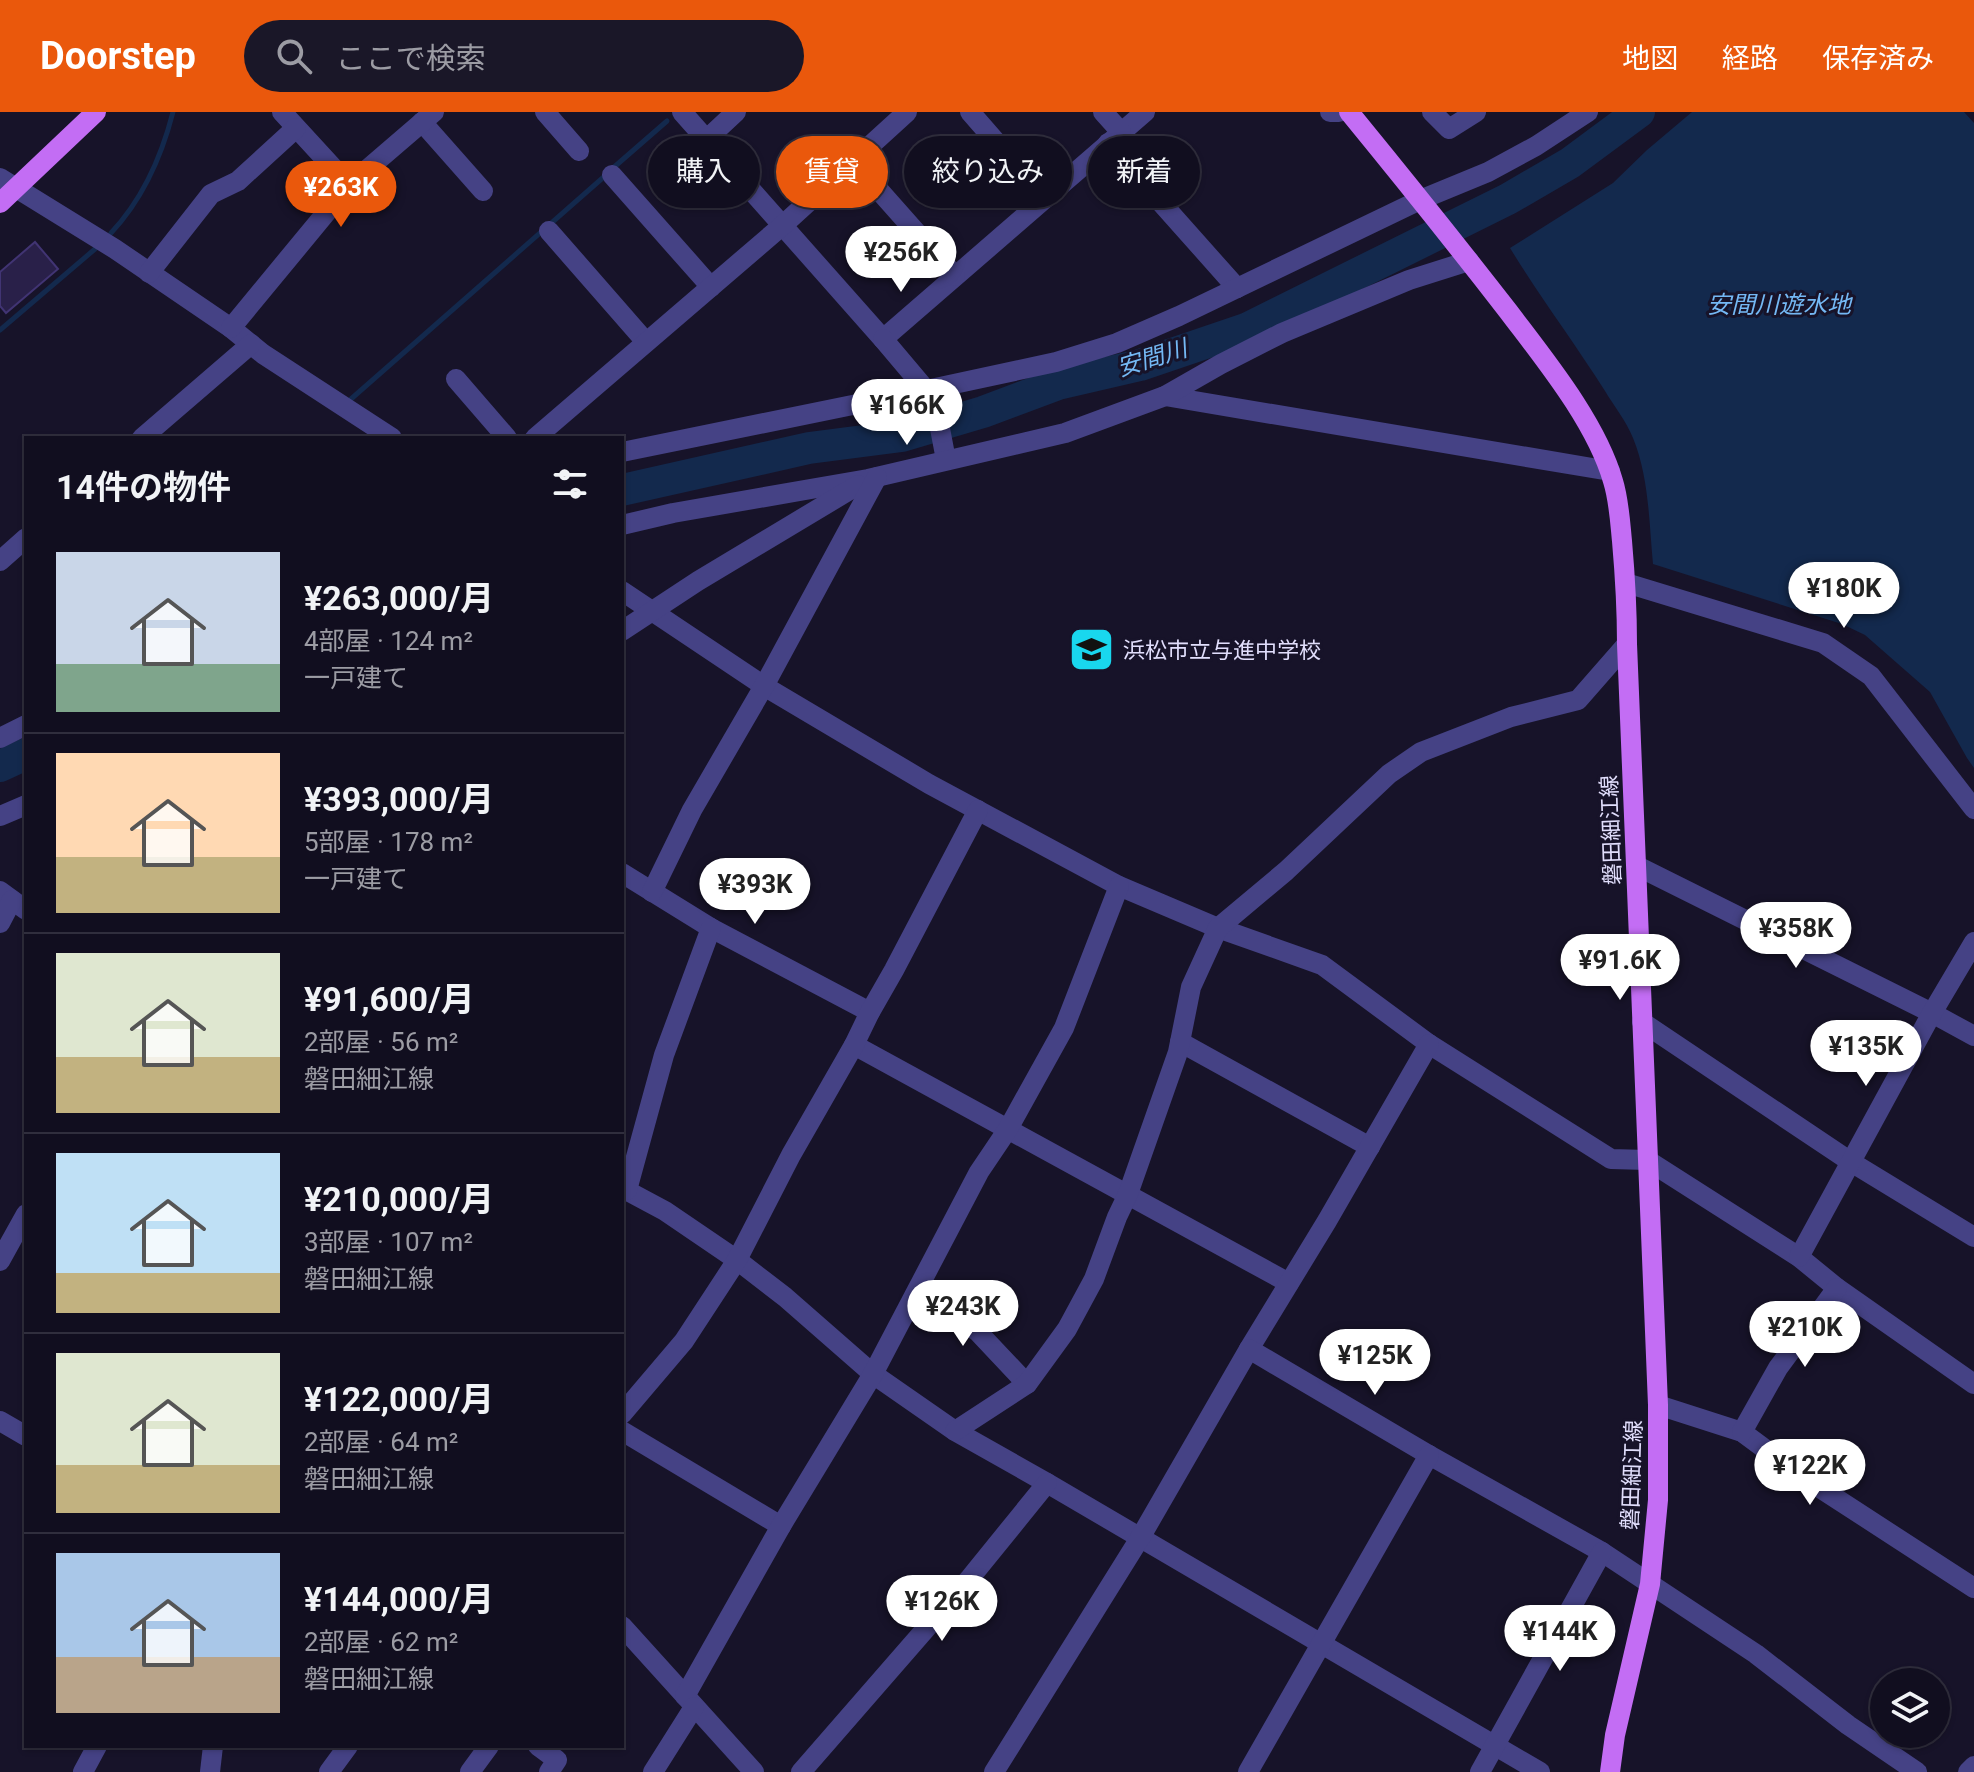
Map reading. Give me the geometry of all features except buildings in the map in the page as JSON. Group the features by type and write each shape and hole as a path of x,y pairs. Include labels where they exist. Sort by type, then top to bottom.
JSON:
{"main road":[{"path":"0,203 8,184 96,112"},
{"name":"磐田細江線","path":"1349,112 1535,346 1584,417 1610,471 1618,502 1626,583 1658,1405 1658,1500 1650,1584 1615,1735 1610,1772"}],"street":[{"path":"282,112 349,185"},
{"path":"545,112 579,151"},
{"path":"682,112 704,136"},
{"path":"710,136 736,112"},
{"path":"881,136 907,112"},
{"path":"970,112 991,136"},
{"path":"1103,112 1114,136"},
{"path":"1117,136 1145,112"},
{"path":"1330,112 1339,112"},
{"path":"1432,112 1449,129 1476,112"},
{"path":"624,452 930,394 1117,343 1420,200 1488,172 1536,146 1588,112"},
{"path":"231,328 349,185 428,117 483,191"},
{"path":"149,273 211,194 238,181 296,128"},
{"path":"1072,175 1088,161"},
{"path":"612,175 711,287"},
{"path":"8,184 149,273 389,436"},
{"path":"760,199 930,394 945,454"},
{"path":"888,200 955,276"},
{"path":"537,436 802,208"},
{"path":"883,339 1033,208"},
{"path":"1172,208 1237,288"},
{"path":"549,231 646,342"},
{"path":"624,525 873,478 945,454 1065,433 1165,396 1282,333 1409,280 1469,261"},
{"path":"144,436 251,344"},
{"path":"456,379 505,436"},
{"path":"1165,396 1610,471"},
{"path":"624,630 698,581 873,478"},
{"path":"652,892 692,810 764,686 873,478"},
{"path":"0,561 24,540"},
{"path":"1626,583 1823,643 1871,676 1974,809"},
{"path":"624,592 764,686 929,784 1119,886 1218,928 1322,965 1429,1044 1611,1159 1647,1160 1799,1257 1837,1288 1974,1384"},
{"path":"955,1431 1027,1384 1067,1329 1094,1279 1178,1052 1191,987 1218,928 1286,871 1389,774 1421,752 1511,717 1578,700 1627,644"},
{"path":"0,738 24,726"},
{"path":"0,816 24,806"},
{"path":"624,1412 684,1341 737,1260 978,810"},
{"path":"1637,866 1974,1036"},
{"path":"624,874 711,928 870,1012"},
{"path":"653,1772 781,1526 873,1374 979,1172 1008,1129 1064,1028 1119,886"},
{"path":"0,923 13,900"},
{"path":"711,928 664,1055 625,1189 665,1211 737,1260 785,1297 873,1374 955,1431 1540,1772"},
{"path":"1799,1257 1974,942"},
{"path":"1642,1022 1851,1162 1974,1237"},
{"path":"1180,1042 1370,1147"},
{"path":"994,1772 1140,1538 1429,1044"},
{"path":"854,1045 1289,1283"},
{"path":"0,1261 24,1218"},
{"path":"1742,1432 1778,1368 1837,1288"},
{"path":"917,1292 977,1331 1027,1384"},
{"path":"1249,1349 1602,1552 1756,1654 1848,1725 1917,1772"},
{"path":"1658,1405 1742,1432 1800,1475 1974,1588"},
{"path":"0,1421 24,1435"},
{"path":"624,1432 781,1526"},
{"path":"1248,1772 1429,1455"},
{"path":"801,1772 970,1578 1047,1483"},
{"path":"1480,1772 1602,1552"},
{"path":"624,1628 754,1772"},
{"path":"83,1772 96,1748"},
{"path":"210,1772 213,1748"},
{"path":"329,1772 347,1748"},
{"path":"470,1772 488,1748"},
{"path":"541,1748 557,1760 549,1772"},
{"path":"1968,1772 1974,1766"}],"water":[{"name":"安間川遊水地","path":"1692,112 1964,112 1974,123 1974,768 1930,692 1865,635 1842,624 1653,564 1645,484 1630,432 1510,248 1613,183"}],"waterway":[{"path":"111,233 150,176 173,112"},
{"name":"安間川","path":"624,490 809,448 902,436 983,412 1058,384 1140,365 1246,329 1508,199 1570,163 1639,112"},
{"path":"613,168 667,121"},
{"path":"351,399 606,175"},
{"path":"0,330 95,249"},
{"name":"安間川","path":"0,766 24,755"}],"place":[{"name":"浜松市立与進中学校","path":"1092,650"}]}
